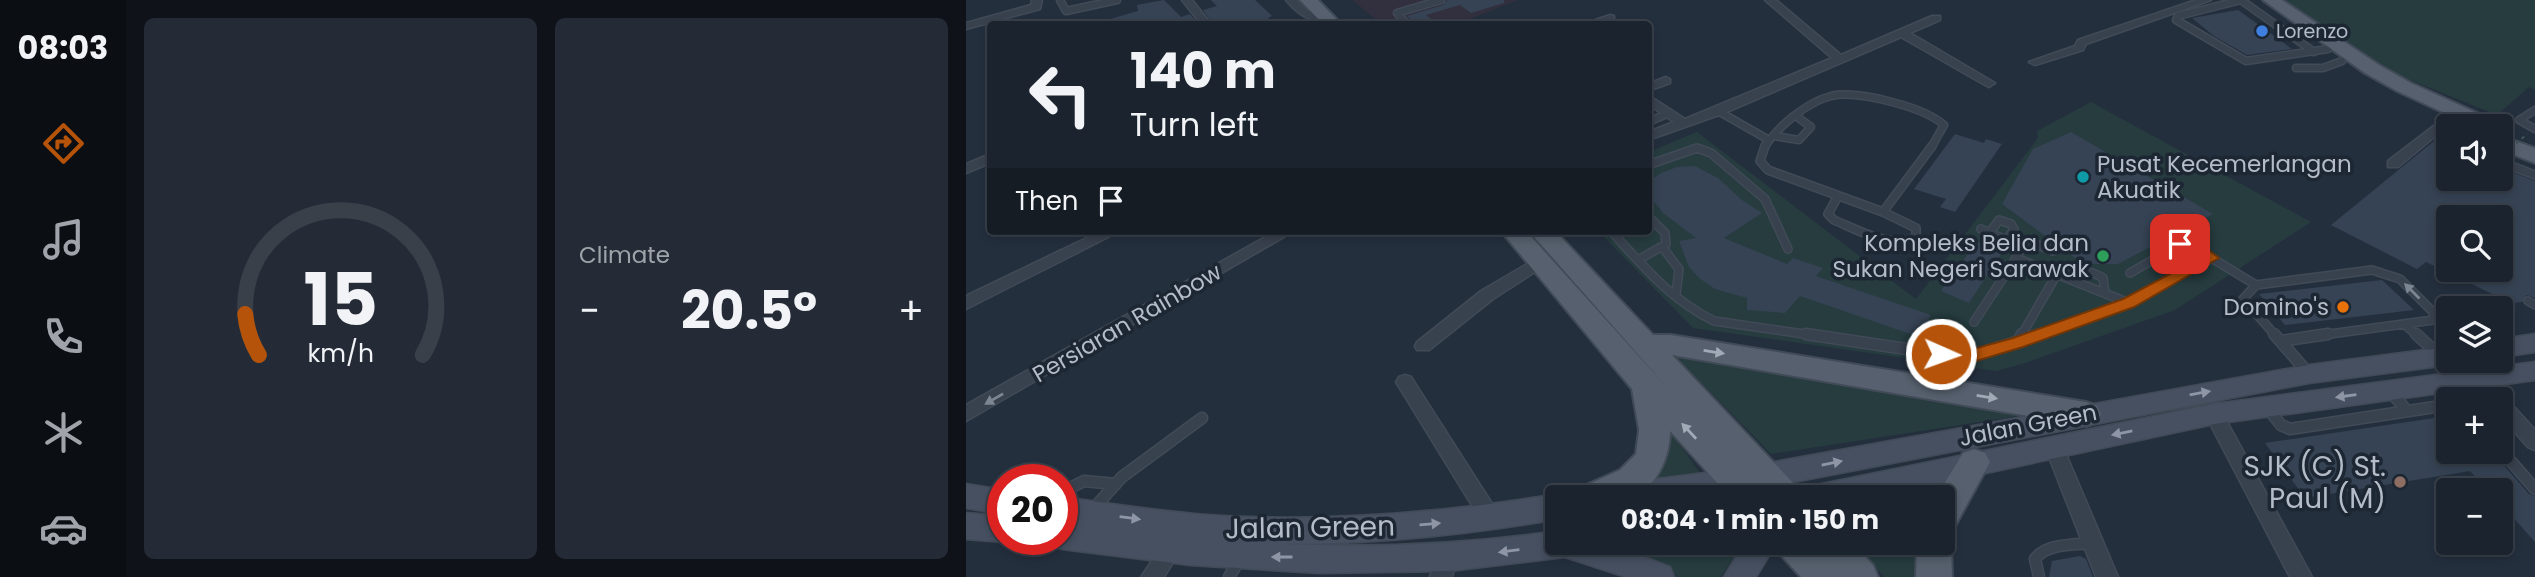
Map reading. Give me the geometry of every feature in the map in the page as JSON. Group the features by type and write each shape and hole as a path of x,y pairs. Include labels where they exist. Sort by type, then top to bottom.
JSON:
{"main road":[{"path":"2259,0 2328,54 2392,92 2439,114"},
{"path":"2271,0 2372,69 2465,114"},
{"path":"1321,13 1344,21"},
{"path":"2513,134 2531,139"},
{"path":"2513,147 2535,156"},
{"path":"1516,235 1646,385 1756,485"},
{"path":"1545,235 1646,345 1757,485"},
{"path":"2513,346 2535,343"},
{"path":"1646,345 1671,345 2086,414"},
{"name":"Jalan Green","path":"1772,485 2086,414 2309,374 2436,357"},
{"name":"Jalan Green","path":"1871,485 2214,414 2535,371"},
{"path":"1623,485 1640,474 1651,460 1656,428 1646,385"},
{"path":"1955,495 1974,462"},
{"path":"966,496 987,499"},
{"name":"Jalan Green","path":"1078,511 1220,529 1340,531 1491,519 1545,509"},
{"path":"966,526 987,528"},
{"name":"Jalan Green","path":"1078,538 1170,551 1235,567 1444,568 1545,548"},
{"path":"1605,555 1659,577"},
{"path":"1739,577 1753,555"},
{"path":"1803,555 1824,577"},
{"path":"1840,555 1860,577"},
{"path":"1934,555 1934,577"}],"street":[{"path":"966,26 1036,7 1037,0"},
{"path":"1187,0 1204,21"},
{"path":"1291,0 1321,13"},
{"path":"1770,0 1839,59"},
{"path":"2035,62 2079,48 2082,42 2206,0"},
{"path":"1302,21 1321,13"},
{"path":"1301,21 1321,13"},
{"path":"1599,21 1609,18"},
{"path":"1652,135 1718,111 1936,18"},
{"path":"1902,33 1989,83"},
{"path":"1652,86 1666,81"},
{"path":"1652,101 1683,123"},
{"path":"2393,164 2436,135"},
{"path":"966,169 987,159"},
{"path":"966,303 1104,235"},
{"name":"Persiaran Rainbow","path":"966,414 1280,235"},
{"path":"1423,346 1487,295 1539,262"},
{"path":"2477,378 2485,387"},
{"path":"1405,382 1491,519"},
{"path":"2214,414 2301,577"},
{"path":"2513,418 2535,442"},
{"path":"2054,447 2107,577"},
{"path":"1152,577 1170,551"}],"lane":[{"path":"1060,0 1066,11 1071,11 1117,0"},
{"path":"1404,21 1397,13 1441,0"},
{"path":"2241,0 2328,54 2240,60 2176,20 2178,16 2241,0"},
{"path":"2296,68 2323,68 2328,54"},
{"path":"1839,196 1828,214 1833,220 1896,243 1910,242 1916,237 1916,228 1883,212 1768,170 1759,156 1762,147 1810,104 1826,97 1858,96 1921,112 1943,122 1943,127 1926,156 1883,212"},
{"path":"2535,110 2519,120 2535,129"},
{"path":"1718,111 1772,138 1799,140 1811,127 1796,116"},
{"path":"1652,120 1670,113"},
{"path":"1652,163 1697,148 1711,153 1765,200 1788,249"},
{"path":"2513,167 2535,175"},
{"path":"1638,260 1663,248 1667,240 1665,233 1652,220"},
{"path":"1990,233 1999,220 2011,224 2014,229 2007,239"},
{"path":"1981,229 2022,247"},
{"path":"1615,235 1676,295 1701,316 1714,321 1966,358 2129,303 2212,258"},
{"path":"1974,322 2022,247 2030,242 2053,251"},
{"path":"2130,273 2180,244 2195,248 2256,285"},
{"path":"1663,248 1680,269 1682,277 1676,295"},
{"path":"2017,258 2129,303"},
{"path":"2017,343 2057,274 2076,268 2099,275 2103,278 2105,293"},
{"path":"2281,341 2433,320 2433,312 2400,279 2372,270 2256,285 2243,299 2309,374"},
{"path":"2404,324 2436,350"},
{"path":"2389,390 2407,411"},
{"path":"2267,407 2281,425 2290,429 2436,407"},
{"path":"1078,510 1202,418"},
{"path":"2513,464 2535,489"},
{"path":"1078,484 1084,481 1116,484"},
{"path":"2039,577 2035,559 2039,553 2060,546 2093,543"}],"path":[{"path":"2513,150 2531,139"}],"shaded area":[{"path":"1353,0 1518,0 1465,21 1378,21"}],"green space":[{"path":"2279,0 2535,0 2535,90 2529,87 2498,114 2400,76"},
{"name":"Kompleks Belia dan Sukan Negeri Sarawak","path":"2091,102 2311,222 2175,310 1996,371 1693,328 1602,235 1652,235 1652,151 1697,132 1916,299 2038,138 2037,131"},
{"path":"1675,356 2032,414 1771,454"},
{"path":"1668,428 1700,473 1645,481"},
{"path":"1639,555 1735,555 1721,577 1677,577 1667,564"},
{"path":"1864,555 1916,555 1921,577 1884,577"}],"building":[{"path":"1164,0 1181,17 1190,14 1196,21 1103,21 1138,11 1137,5"},
{"path":"1211,0 1255,0 1272,16 1268,18 1270,21 1211,21 1203,10 1217,6"},
{"path":"1447,0 1504,0 1504,3 1471,13 1460,5 1426,15 1433,21 1412,21 1407,16 1443,5"},
{"path":"2238,10 2292,49 2247,55 2214,36 2192,18"},
{"name":"Pusat Kecemerlangan Akuatik","path":"2071,132 2213,214 2118,264 2088,264 2075,258 2002,204 2033,149"},
{"path":"1955,134 1984,143 1986,139 2002,144 1955,212 1940,207 1946,199 1914,189"},
{"path":"2434,141 2436,191 2513,191 2513,173 2535,181 2535,298 2527,295 2522,302 2513,303 2513,296 2496,296 2467,282 2513,282 2513,205 2436,205 2436,267 2426,262 2417,269 2331,225"},
{"path":"1695,166 1718,178 1742,200 1762,213 1724,238 1787,264 1793,258 1823,268 1816,276 1931,315 1919,337 1800,296 1785,313 1747,310 1747,298 1715,289 1699,278 1689,267 1679,241 1696,238 1663,213 1652,199 1652,179 1677,167"},
{"path":"1977,242 2003,251 1969,303 1941,291"},
{"path":"2382,280 2414,310 2285,325 2259,294"},
{"path":"2436,418 2436,464 2503,464 2529,494 2535,496 2535,542 2513,517 2513,478 2476,478 2470,471 2305,498 2265,443"},
{"path":"2080,556 2086,559 2093,577 2049,577 2052,561"}],"place":[{"name":"Lorenzo","path":"2262,31"},
{"name":"Pusat Kecemerlangan Akuatik","path":"2083,177"},
{"name":"Kompleks Belia dan Sukan Negeri Sarawak","path":"2103,256"},
{"name":"Domino's","path":"2343,307"},
{"name":"SJK (C) St. Paul (M)","path":"2400,482"}],"route":[{"path":"1941,354 1966,358 2017,343 2129,303 2212,258 2195,248 2180,244"}]}
